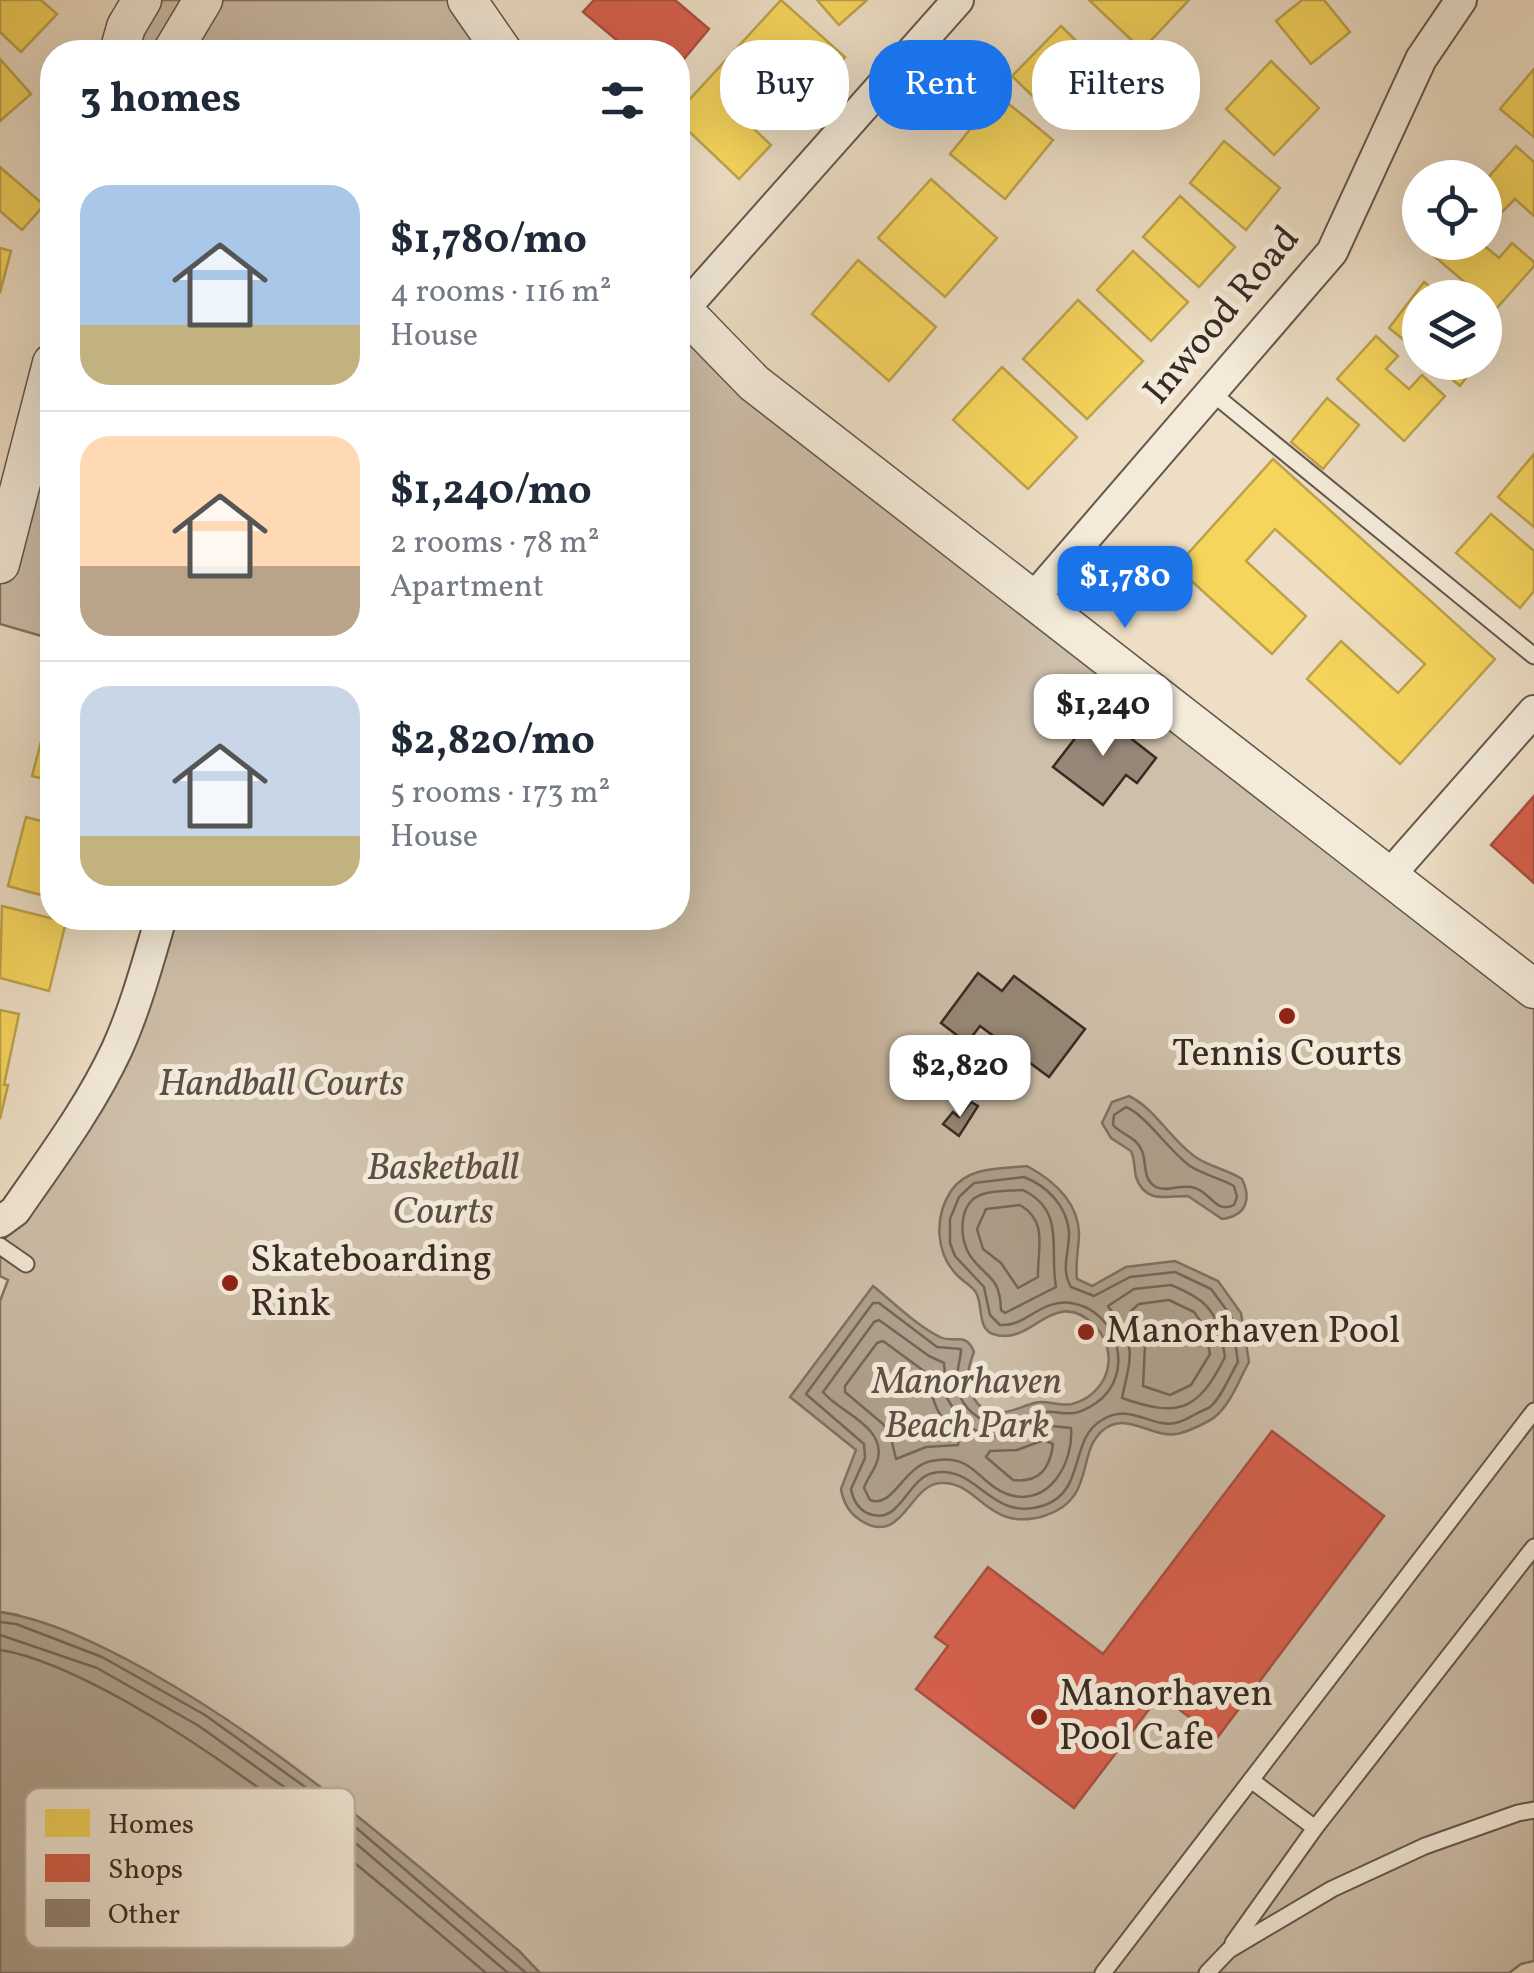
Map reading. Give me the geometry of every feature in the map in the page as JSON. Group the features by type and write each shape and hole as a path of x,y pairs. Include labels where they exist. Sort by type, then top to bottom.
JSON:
{"street":[{"path":"179,40 202,0"},
{"path":"468,0 494,40"},
{"path":"690,297 958,0"},
{"name":"Inwood Road","path":"1031,601 1332,252 1421,59 1461,0"},
{"path":"690,318 754,383 1534,988"},
{"path":"0,564 40,409"},
{"path":"1388,876 1534,711"},
{"path":"0,1222 15,1211 97,1087 118,1047 158,930"}],"lane":[{"path":"1212,393 1534,656"},
{"path":"0,1246 26,1264"},
{"path":"1103,1973 1532,1419"},
{"path":"1207,1973 1534,1548"},
{"path":"1251,1780 1315,1828"},
{"path":"1228,1950 1332,1889 1409,1853 1534,1810"}],"green space":[{"path":"138,0 468,0 495,40 123,40"},
{"name":"Manorhaven Beach Park","path":"690,315 1534,987 1534,1961 1509,1973 540,1973 518,1950 355,1841 355,1788 276,1788 18,1615 0,1612 0,1301 8,1280 0,1276 0,1247 97,1087 156,930 690,930"},
{"path":"40,454 40,636 0,624 0,579"}],"water":[{"path":"1129,1096 1197,1158 1242,1179 1246,1200 1242,1210 1222,1219 1188,1196 1158,1197 1140,1186 1131,1151 1111,1138 1102,1123 1112,1102"},
{"path":"1027,1166 1054,1185 1074,1210 1079,1232 1077,1279 1092,1286 1126,1267 1175,1261 1218,1281 1241,1313 1249,1362 1222,1410 1197,1427 1167,1434 1120,1423 1102,1431 1089,1452 1078,1488 1060,1509 1044,1516 1009,1518 965,1489 940,1483 929,1486 896,1521 874,1527 852,1514 842,1494 856,1450 790,1397 873,1286 932,1333 963,1340 971,1346 974,1352 968,1383 972,1396 983,1409 1004,1412 1039,1402 1072,1404 1094,1392 1107,1372 1109,1360 1103,1337 1082,1316 1059,1312 1005,1336 988,1331 975,1291 945,1257 940,1235 942,1212 958,1183 985,1170"},
{"path":"0,1612 76,1635 148,1671 246,1733 321,1788 25,1788 25,1948 355,1948 355,1815 518,1950 540,1973 0,1973"}],"building: Homes":[{"path":"0,0 41,0 57,14 21,52 0,32"},
{"path":"781,0 826,40 744,40"},
{"path":"817,0 867,0 839,25"},
{"path":"1089,0 1189,0 1151,40 1131,40"},
{"path":"1302,0 1324,0 1350,32 1311,64 1276,21"},
{"path":"1061,26 1075,40 1047,40"},
{"path":"1032,56 1032,96 1012,76"},
{"path":"0,59 31,94 0,121"},
{"path":"1271,61 1319,108 1274,155 1226,109"},
{"path":"720,66 720,130 755,130 771,145 739,179 690,132 690,99"},
{"path":"1534,69 1534,137 1500,109"},
{"path":"1012,106 1032,123 1032,130 1041,130 1053,140 1005,199 950,154 970,130 1012,130"},
{"path":"1224,141 1280,188 1246,230 1190,183"},
{"path":"1516,146 1534,162 1534,216 1515,199 1502,212 1502,162"},
{"path":"0,167 40,202 40,210 22,230 0,211"},
{"path":"931,179 997,238 945,297 878,238"},
{"path":"1180,196 1235,247 1199,287 1143,237"},
{"path":"1512,243 1534,262 1502,302 1502,280 1462,280 1439,260 1502,260"},
{"path":"0,248 11,251 0,293"},
{"path":"1133,251 1188,302 1151,341 1097,290"},
{"path":"858,260 936,327 889,381 812,314"},
{"path":"1078,300 1143,361 1087,419 1023,359"},
{"path":"1402,311 1402,338 1389,328"},
{"path":"1376,336 1398,356 1386,369 1409,389 1417,380 1427,380 1445,396 1404,441 1337,379"},
{"path":"1002,367 1077,437 1028,489 953,420"},
{"path":"1327,398 1359,425 1323,469 1291,442"},
{"path":"1534,454 1534,527 1498,497"},
{"path":"1273,459 1495,659 1400,764 1307,679 1341,641 1398,693 1425,664 1275,529 1246,561 1306,616 1272,654 1176,567"},
{"path":"1491,514 1534,551 1534,591 1520,608 1456,553"},
{"path":"40,746 40,778 32,776"},
{"path":"26,817 40,821 40,895 8,886"},
{"path":"2,906 40,916 40,930 64,930 49,991 0,978"},
{"path":"0,1010 19,1014 0,1119"}],"building: Shops":[{"path":"594,0 675,0 709,29 690,52 690,40 617,40 583,12"},
{"path":"1534,796 1534,883 1491,845"},
{"path":"1272,1431 1384,1516 1217,1738 1160,1695 1074,1808 916,1689 948,1646 935,1637 988,1567 1103,1654"}],"building: Other":[{"path":"1096,711 1156,758 1137,783 1126,775 1103,805 1053,767"},
{"path":"978,973 1002,991 1014,976 1085,1029 1049,1077 980,1026 967,1043 941,1023"},
{"path":"971,1102 978,1106 959,1136 943,1124 953,1112 959,1117"}],"place":[{"name":"Tennis Courts","path":"1287,1016"},
{"name":"Skateboarding Rink","path":"230,1283"},
{"name":"Manorhaven Pool","path":"1086,1332"},
{"name":"Manorhaven Pool Cafe","path":"1039,1717"}],"park label":[{"name":"Handball Courts","path":"281,1085"},
{"name":"Basketball Courts","path":"443,1191"}]}
